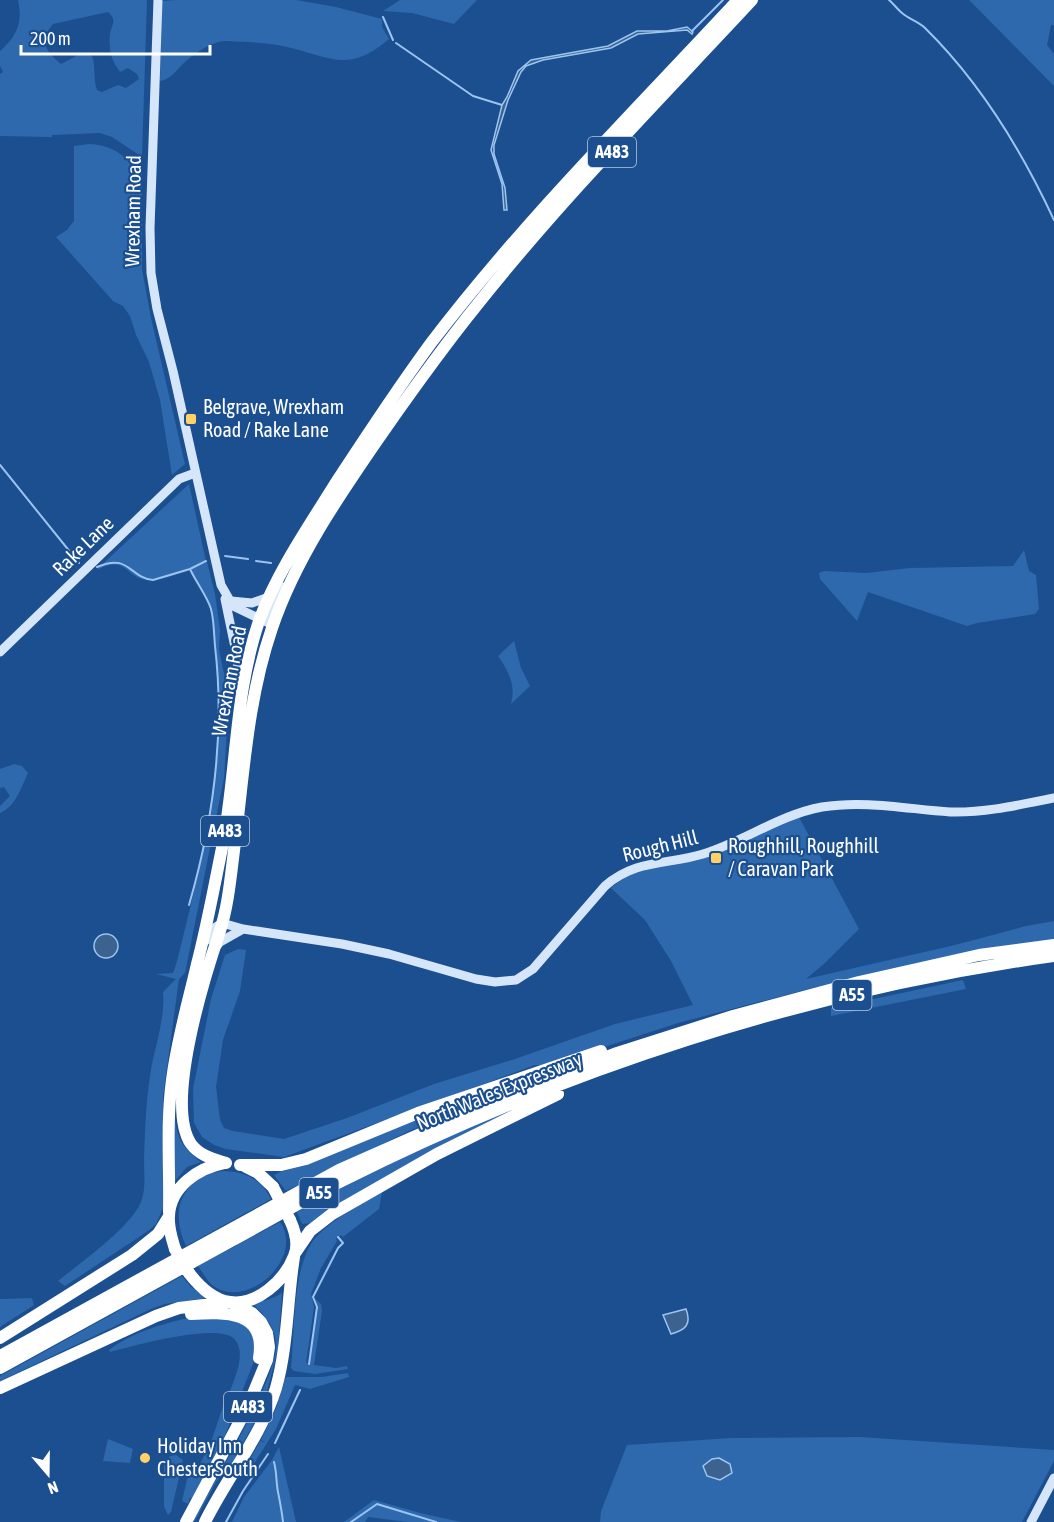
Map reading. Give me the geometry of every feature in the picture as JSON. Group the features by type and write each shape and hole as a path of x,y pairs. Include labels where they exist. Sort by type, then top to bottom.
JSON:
{"highway":[{"name":"A483","path":"267,622 269,597 347,466 431,343 538,215 738,0"},
{"name":"A483","path":"267,622 360,465 475,307 548,221 752,0"},
{"name":"Wrexham Road","path":"169,1215 171,1084 176,1049 199,958 231,797 247,665 267,622"},
{"name":"Wrexham Road","path":"226,1163 202,1154 189,1140 183,1121 183,1080 193,1028 222,923 231,878 251,709 267,622"},
{"name":"North Wales Expressway","path":"0,1356 349,1166 515,1092 614,1054 733,1016 859,982 979,955 1054,945"},
{"name":"North Wales Expressway","path":"0,1368 341,1181 515,1103 655,1052 767,1017 981,966 1054,956"},
{"path":"0,1338 132,1255 158,1234 177,1194 191,1176 213,1165 226,1163 281,1165 306,1159 418,1113 559,1065 650,1036 733,1016"},
{"path":"0,1388 156,1316 171,1311 254,1298 269,1290 310,1231 332,1214 437,1154 573,1086 655,1052"},
{"path":"240,1165 258,1173 273,1187 290,1220 296,1240 295,1255"},
{"path":"169,1215 175,1249 189,1273 206,1291 231,1302"},
{"name":"A483","path":"205,1522 255,1436 275,1389 284,1348 288,1294 295,1255"},
{"name":"A483","path":"186,1522 248,1406 267,1360 269,1347 267,1334 261,1322 252,1313 231,1302"},
{"path":"103,1342 160,1321 187,1314 220,1312 244,1318 256,1331 261,1346 249,1387 248,1406"}],"street":[{"name":"Wrexham Road","path":"158,0 150,228 151,273 157,309 173,371 217,574 226,597 239,610 267,622"},
{"name":"Rake Lane","path":"0,652 179,479 195,473"},
{"path":"241,703 236,652 226,597 252,603 269,597"},
{"name":"Rough Hill","path":"222,923 243,929 389,954 476,979 495,982 516,980 533,969 605,886 618,875 635,868 702,855 771,823 822,807 874,805 970,812 1054,798"},
{"path":"199,958 211,930 222,923"},
{"path":"213,950 220,942 243,929"},
{"path":"1031,1522 1054,1478"}],"shaded area":[{"path":"18,0 147,0 142,157 112,137 100,133 52,135 52,137 0,136 0,74 3,72 0,66 0,51 11,40 17,28","holes":["108,12 113,21 110,49 113,61 120,72 128,68 137,74 139,79 126,88 118,85 102,92 97,90 92,56 82,53 61,64 46,47 47,32 53,24"]},
{"path":"296,0 336,7 382,19 382,27 389,39 361,57 349,60 326,58 275,45 225,41 198,52 171,76 160,81 162,1"},
{"path":"400,0 477,0 454,24 412,13 383,11"},
{"path":"969,0 1054,0 1054,25 1051,25 1047,45 1054,54 1054,86"},
{"path":"687,27 693,32 692,34 687,30 638,34 611,48 543,60 526,66 508,100 494,145 494,154 505,188 507,210 504,210 502,184 491,150 502,105 518,71 531,60 608,46 637,31 667,31"},
{"path":"89,144 112,149 142,174 142,269 185,464 172,475 160,400 149,362 130,316 123,306 113,301 56,237 67,230 74,221 74,146"},
{"path":"189,484 206,561 173,576 152,580 136,577 119,565 110,565 96,570"},
{"path":"1024,550 1029,571 1036,575 1039,609 1035,614 967,626 868,592 857,621 820,579 819,573 824,571 866,573 910,568 1013,566"},
{"path":"207,562 215,594 220,630 219,650 229,697 224,778 185,973 179,979 163,1097 163,1208 156,1224 148,1231 65,1286 58,1281 127,1222 141,1202 144,1192 145,1124 150,1076 162,1019 163,992 176,979 156,974 173,973 176,965 203,849 215,770 219,690 213,620 207,600 190,570"},
{"path":"514,641 521,668 530,686 511,704 513,691 511,679 498,656"},
{"path":"14,764 22,766 28,773 14,801 0,813 0,806 10,796 4,787 0,788 0,769"},
{"path":"799,817 859,929 806,979 1054,921 1054,940 847,979 678,1023 549,1065 535,1065 284,1157 226,1149 214,1145 202,1137 194,1123 193,1089 211,999 225,955 238,949 246,950 240,991 223,1040 216,1087 220,1120 224,1128 233,1131 284,1139 347,1118 434,1084 615,1024 693,1005 671,961 645,920 611,888 627,875"},
{"path":"106,934 111,935 117,941 117,951 111,957 106,958 101,957 95,951 94,946 95,941 101,935"},
{"path":"963,980 966,989 831,1016 831,1008"},
{"path":"538,1075 409,1131 286,1191 274,1175 447,1106"},
{"path":"526,1104 311,1223 302,1224 297,1212 353,1182 467,1128"},
{"path":"174,1105 179,1137 193,1156 201,1162 187,1167 174,1182"},
{"path":"222,1171 251,1177 262,1186 271,1199 186,1246 179,1220 179,1208 183,1198 197,1180"},
{"path":"382,1192 379,1209 343,1237 341,1235 336,1239 311,1294 314,1307 306,1363 309,1363 317,1307 313,1297 321,1304 322,1311 314,1365 336,1368 347,1366 348,1369 315,1374 294,1371 291,1368 296,1299 308,1249 316,1237 331,1224"},
{"path":"280,1222 286,1236 285,1250 279,1264 269,1277 256,1286 241,1291 226,1291 212,1285 198,1266"},
{"path":"182,1276 191,1287 206,1298 153,1308 0,1381 0,1376"},
{"path":"282,1293 278,1349 266,1395 252,1427 229,1468 216,1482 193,1521 256,1405 274,1359 276,1344 274,1332 266,1318 254,1305"},
{"path":"32,1298 34,1305 0,1327 0,1299"},
{"path":"686,1309 688,1323 680,1331 671,1334 663,1315"},
{"path":"188,1318 234,1318 250,1328 256,1351 224,1438 193,1499 190,1498 188,1504 182,1501 191,1462 200,1464 211,1442 236,1375 240,1354 236,1341 228,1335 196,1334 110,1352 109,1350 147,1330"},
{"path":"348,1373 349,1377 310,1389 295,1385 276,1429 248,1473 244,1470 260,1441 266,1443 261,1440 276,1408 286,1377 322,1377"},
{"path":"860,1437 1054,1450 1054,1461 1022,1522 600,1522 601,1511 627,1445 731,1438"},
{"path":"108,1439 133,1449 130,1463 103,1461"},
{"path":"279,1447 296,1522 232,1522 244,1497"},
{"path":"176,1455 183,1460 171,1512 168,1515 164,1507 164,1464 170,1456"},
{"path":"719,1458 730,1464 732,1473 720,1480 707,1476 703,1466 712,1459"},
{"path":"374,1500 461,1522 407,1522 368,1517 365,1522 344,1522"}],"waterway":[{"path":"692,31 723,0"},
{"path":"889,0 902,13 925,28 982,94 1028,168 1054,220"},
{"path":"383,17 393,40"},
{"path":"396,43 473,96 502,105"},
{"path":"0,465 79,563"},
{"path":"225,556 248,559"},
{"path":"97,567 108,563 123,564 138,575 153,580 190,569 206,561"},
{"path":"256,561 271,563"},
{"path":"189,905 205,842 215,777 219,711 212,613 190,569"},
{"path":"309,1364 317,1307 313,1297 338,1248 343,1243 338,1237"},
{"path":"275,1443 300,1390"},
{"path":"226,1522 243,1491 268,1454"},
{"path":"274,1462 283,1522"},
{"path":"351,1522 377,1504 436,1522"}],"place":[{"name":"Belgrave, Wrexham Road / Rake Lane","path":"191,419"},
{"name":"Roughhill, Roughhill / Caravan Park","path":"716,858"},
{"name":"Holiday Inn Chester South","path":"145,1458"}]}
